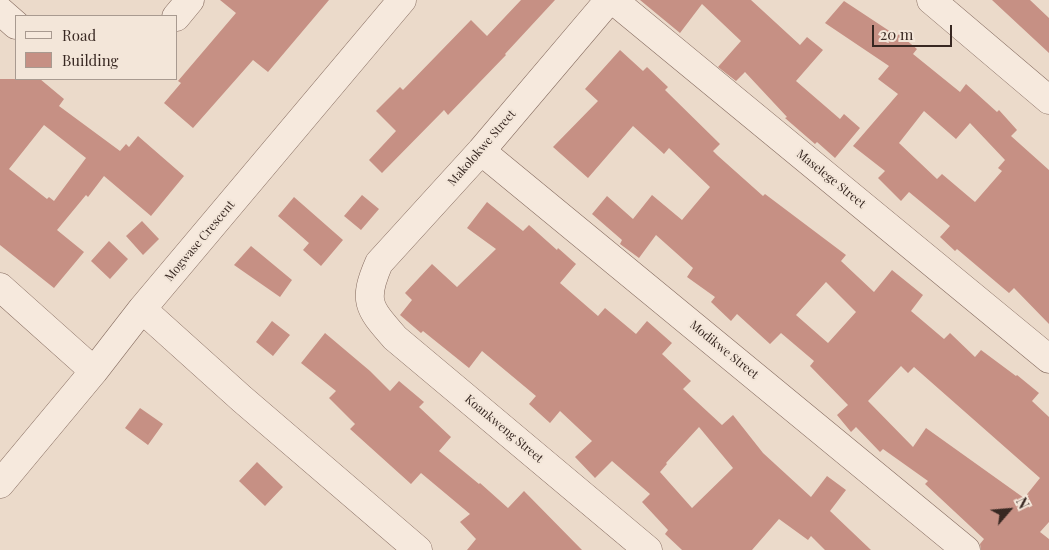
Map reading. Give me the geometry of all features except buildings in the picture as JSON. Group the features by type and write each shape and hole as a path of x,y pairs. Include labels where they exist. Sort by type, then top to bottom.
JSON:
{"street":[{"path":"178,15 190,0"},
{"name":"Mogwase Crescent","path":"0,484 94,371 142,309 402,0"},
{"name":"Makolokwe Street","path":"369,301 370,283 378,263 481,151 609,0"},
{"name":"Maselege Street","path":"614,0 1049,359"},
{"path":"931,0 1049,100"},
{"path":"0,11 15,24"},
{"name":"Modikwe Street","path":"481,151 966,550"},
{"path":"0,287 94,371"},
{"name":"Koankweng Street","path":"369,301 379,320 395,338 648,550"},
{"path":"142,309 242,399 418,550"}]}
